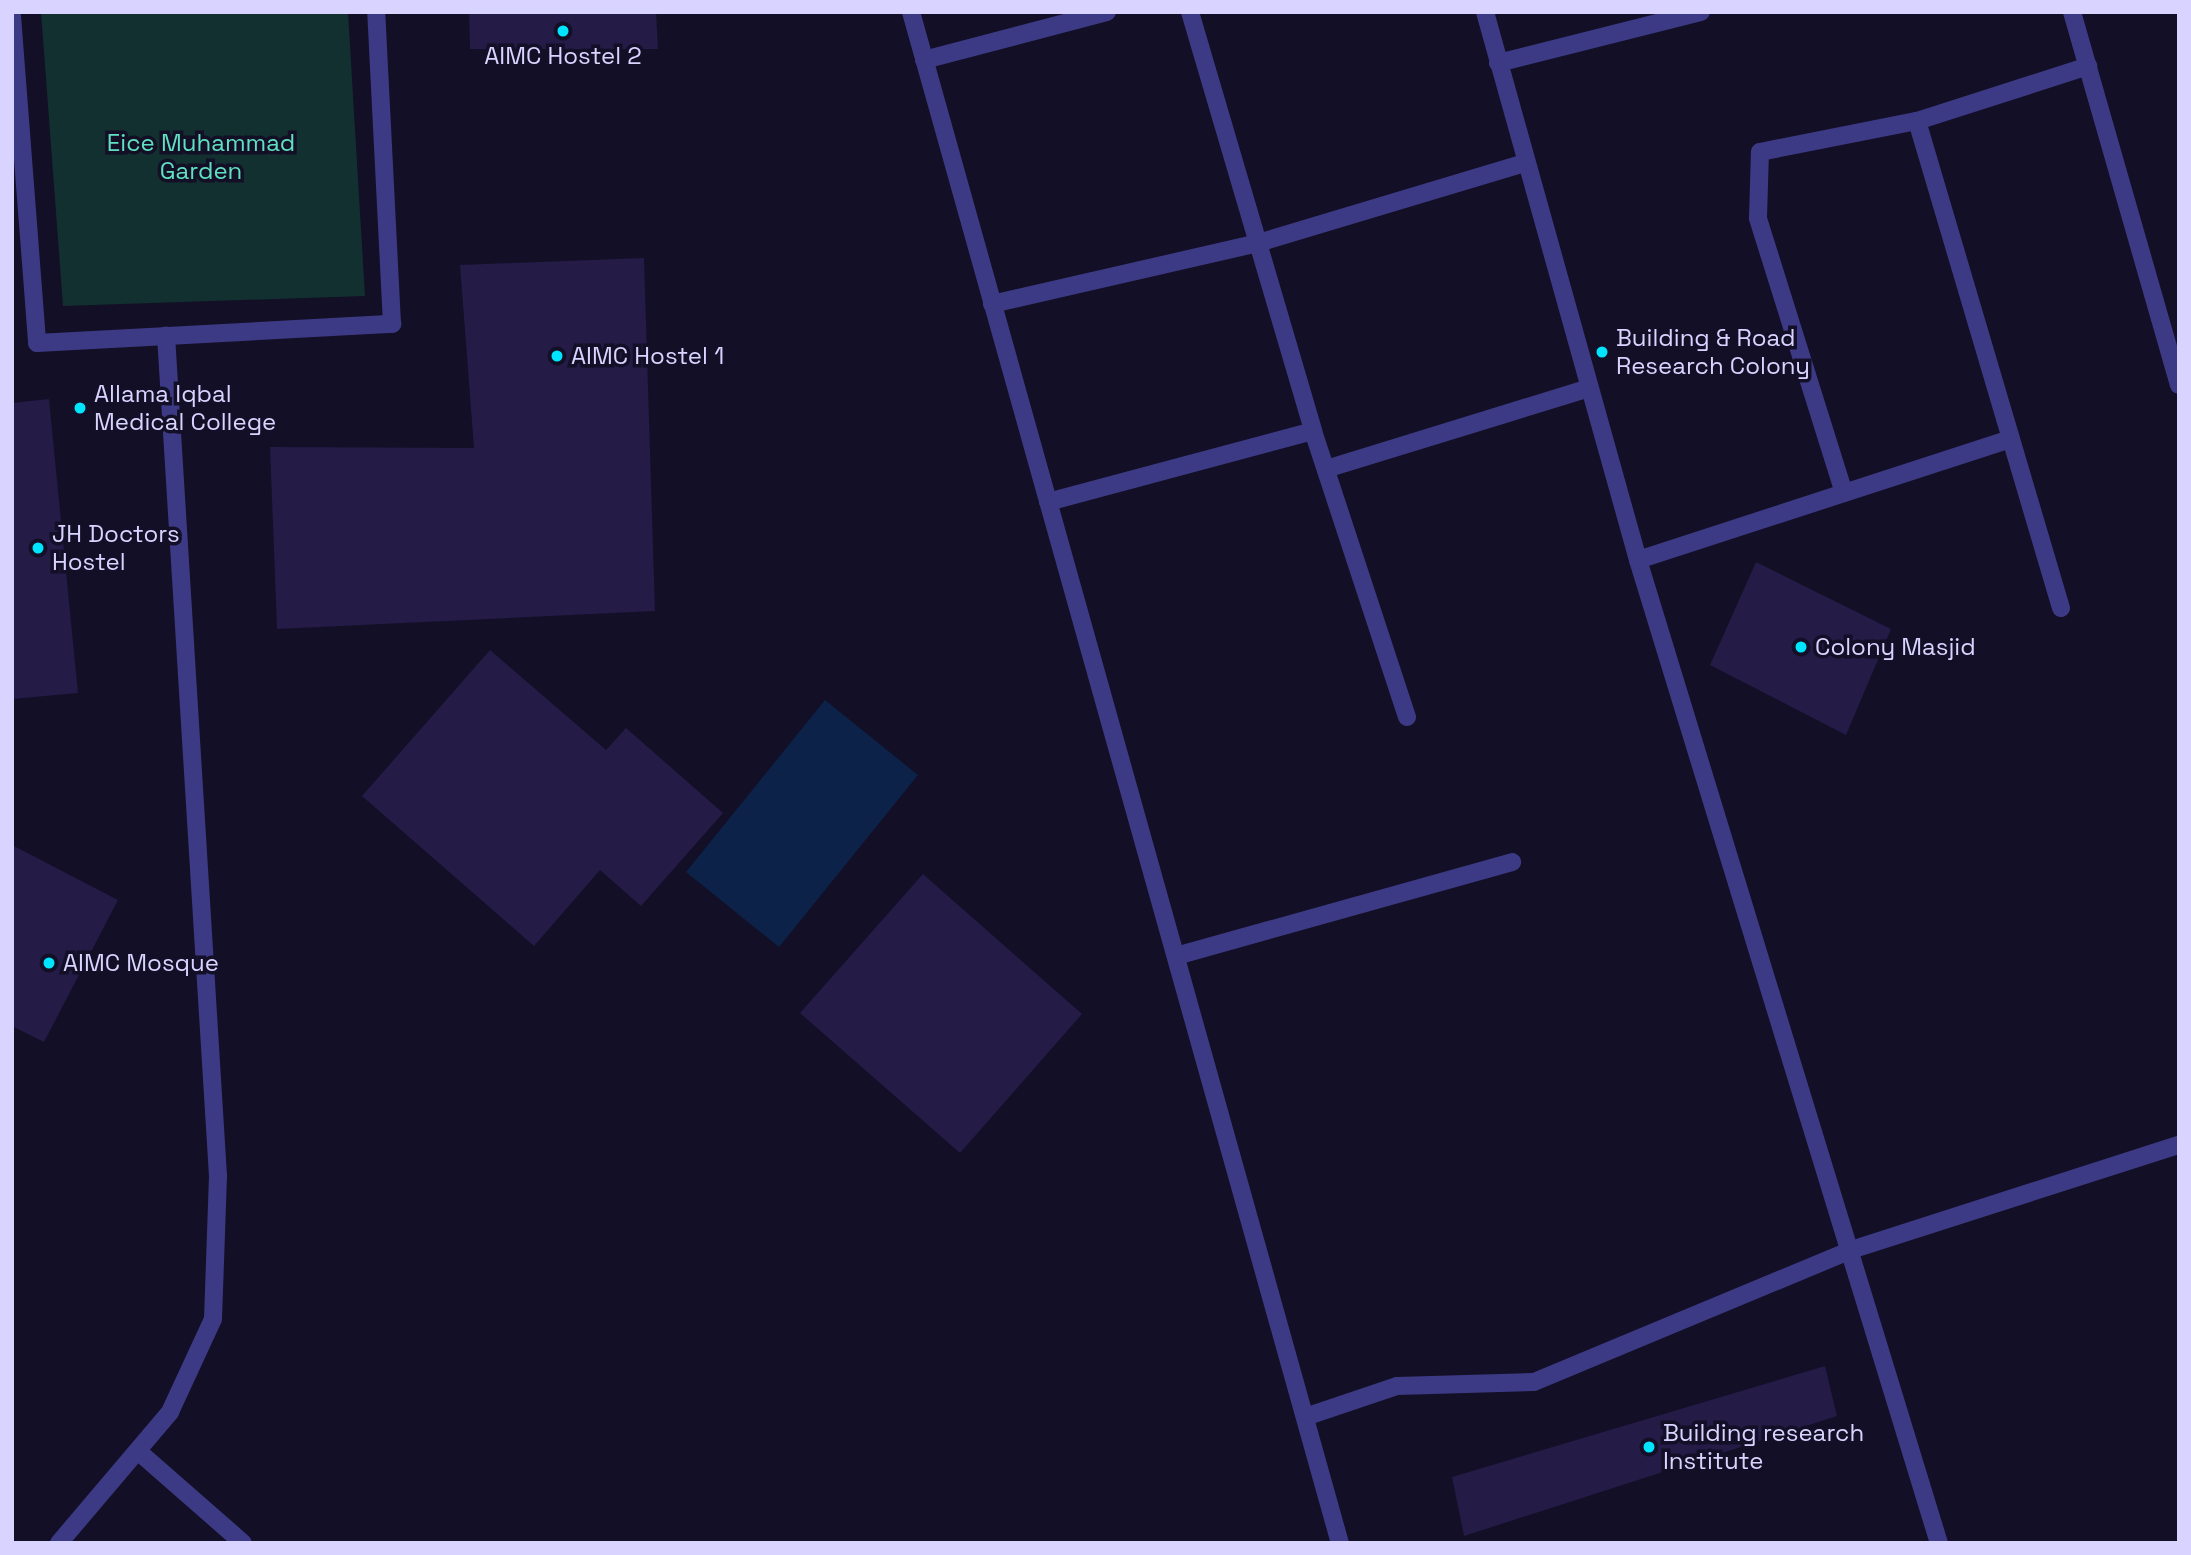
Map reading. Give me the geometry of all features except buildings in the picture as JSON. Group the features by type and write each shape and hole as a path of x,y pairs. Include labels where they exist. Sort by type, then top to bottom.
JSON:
{"street":[{"path":"12,16 15,97 37,343 392,324 376,12"},
{"path":"911,12 1340,1543"},
{"path":"924,60 1107,12"},
{"path":"1190,12 1313,430 1407,717"},
{"path":"1485,12 1638,560 1939,1543"},
{"path":"1498,63 1701,12"},
{"path":"2072,12 2179,385"},
{"path":"1844,493 1758,218 1760,152 1917,121 2088,66"},
{"path":"1917,121 2061,608"},
{"path":"992,304 1258,243 1525,163"},
{"path":"59,1543 139,1452 170,1412 213,1319 218,1176 166,336"},
{"path":"1326,469 1589,388"},
{"path":"1048,502 1313,430"},
{"path":"1638,560 2011,439"},
{"path":"1176,956 1512,862"},
{"path":"1306,1417 1397,1386 1534,1382 1851,1251 2179,1144"},
{"path":"139,1452 243,1543"}],"green space":[{"name":"Eice Muhammad Garden","path":"41,12 348,12 365,296 63,306"}],"water":[{"path":"825,700 918,775 779,947 686,872"}],"place":[{"name":"AIMC Hostel 2","path":"563,31"},
{"name":"Building & Road Research Colony","path":"1602,352"},
{"name":"AIMC Hostel 1","path":"557,356"},
{"name":"Allama Iqbal Medical College","path":"80,408"},
{"name":"JH Doctors Hostel","path":"38,548"},
{"name":"Colony Masjid","path":"1801,647"},
{"name":"AIMC Mosque","path":"49,963"},
{"name":"Building research Institute","path":"1649,1447"}]}
